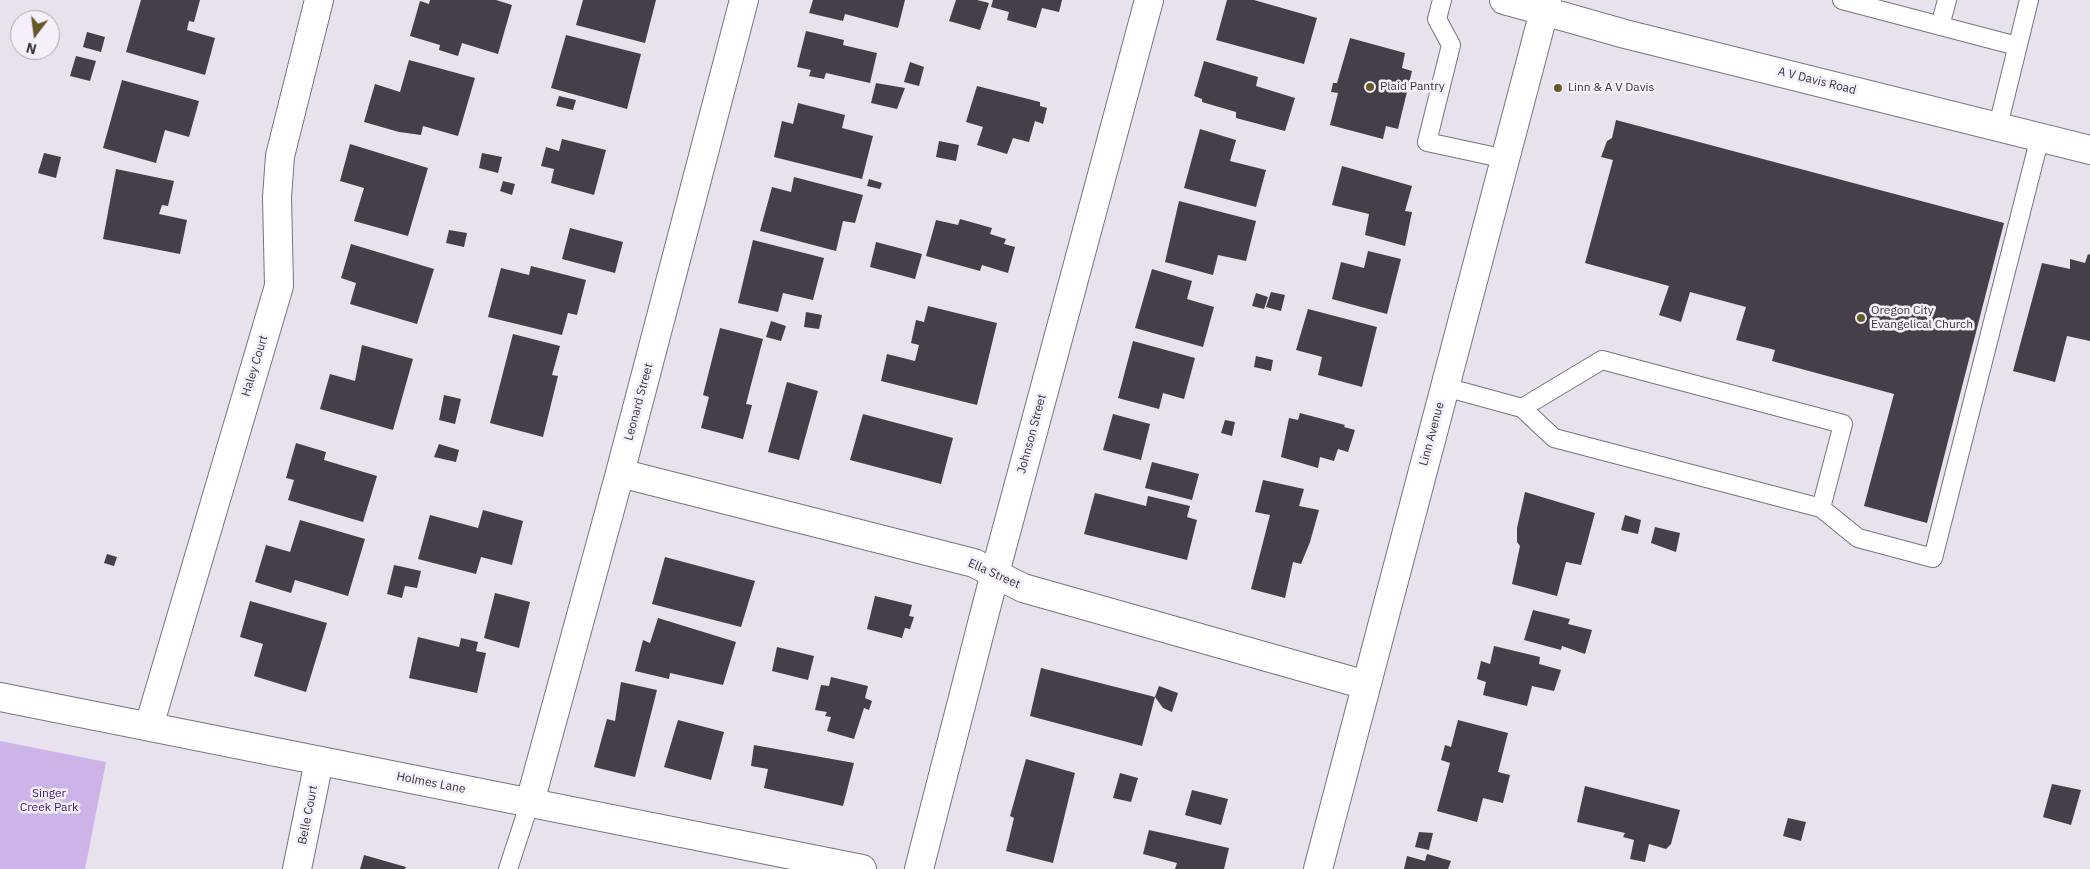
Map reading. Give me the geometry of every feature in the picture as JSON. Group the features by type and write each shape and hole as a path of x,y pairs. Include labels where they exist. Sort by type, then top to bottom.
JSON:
{"street":[{"name":"Haley Court","path":"148,726 279,286 277,197 280,156 319,0"},
{"name":"Leonard Street","path":"530,802 620,473 744,0"},
{"name":"Johnson Street","path":"919,869 995,574 1149,0"},
{"name":"A V Davis Road","path":"1504,0 1546,6 1625,34 2090,150"},
{"name":"Linn Avenue","path":"1318,869 1546,6"},
{"name":"Ella Street","path":"620,473 974,564 1023,588 1366,685"},
{"name":"Holmes Lane","path":"0,697 862,869"},
{"name":"Belle Court","path":"297,869 319,761"}],"lane":[{"path":"1442,0 1436,19 1451,45 1427,142 1506,159"},
{"path":"1940,26 1947,0"},
{"path":"1998,126 2029,0"},
{"path":"1849,1 2017,46"},
{"path":"1445,387 1522,408 1554,438 1821,508 1858,538 1933,558 2040,137"},
{"path":"1522,408 1602,360 1843,424 1821,508"},
{"path":"508,869 530,802"}],"green space":[{"name":"Singer Creek Park","path":"0,741 106,762 85,869 0,869"}],"building":[{"path":"141,0 200,0 194,22 189,21 187,30 215,38 205,75 126,52"},
{"path":"430,0 496,0 512,5 498,54 462,43 458,56 439,50 440,45 410,36 420,1 429,4"},
{"path":"583,0 656,0 645,43 576,25"},
{"path":"813,0 905,0 898,28 845,14 843,21 809,13"},
{"path":"956,0 977,0 989,3 980,30 949,21"},
{"path":"993,0 1062,0 1059,12 1042,8 1036,28 1007,20 1009,12 991,7"},
{"path":"1227,0 1254,0 1317,18 1304,64 1216,40"},
{"path":"806,31 844,40 843,45 877,53 870,83 826,73 824,79 809,76 811,70 797,67"},
{"path":"87,32 105,37 101,52 83,47"},
{"path":"566,35 641,54 627,109 551,88"},
{"name":"Plaid Pantry","path":"1350,38 1405,53 1402,68 1412,71 1398,129 1386,126 1383,139 1330,125 1338,93 1331,92 1333,83 1337,83"},
{"path":"76,56 96,61 90,81 70,76"},
{"path":"409,60 475,78 458,136 423,126 421,135 399,132 364,122 375,84 400,92"},
{"path":"1204,61 1258,77 1256,86 1295,98 1285,131 1236,118 1236,112 1202,102 1202,99 1194,96"},
{"path":"910,62 924,67 919,86 904,82"},
{"path":"122,80 199,101 189,137 165,130 156,163 103,148"},
{"path":"876,83 905,88 897,109 871,103"},
{"path":"977,86 1040,102 1040,106 1047,108 1043,124 1035,121 1029,142 1013,138 1007,154 977,145 983,127 966,122"},
{"path":"559,96 576,100 573,110 556,106"},
{"path":"798,103 845,115 842,128 873,136 862,179 774,157 782,121 793,124"},
{"name":"Oregon City Evangelical Church","path":"1616,120 2004,223 1927,523 1864,506 1894,394 1772,361 1775,350 1736,340 1746,307 1690,292 1681,322 1659,315 1669,286 1585,263 1613,160 1601,157 1607,141 1612,138"},
{"path":"1200,129 1236,140 1230,161 1266,170 1256,207 1184,188"},
{"path":"562,139 606,150 594,195 551,183 554,169 541,166 546,147 559,151"},
{"path":"939,141 959,145 956,161 936,157"},
{"path":"350,144 428,168 408,236 354,221 364,188 340,181"},
{"path":"44,153 61,157 56,178 38,173"},
{"path":"482,153 502,157 498,173 479,168"},
{"path":"1342,166 1412,186 1405,211 1412,212 1405,246 1365,235 1369,214 1332,205"},
{"path":"116,169 174,181 168,206 162,205 159,214 187,220 180,254 103,239"},
{"path":"794,177 863,195 855,223 843,221 836,251 760,231 772,187 791,192"},
{"path":"869,179 882,183 880,189 867,186"},
{"path":"503,181 515,184 512,195 500,191"},
{"path":"1179,201 1256,221 1246,261 1218,255 1213,275 1165,262"},
{"path":"960,219 992,228 990,234 1006,239 1004,244 1015,247 1008,273 982,265 980,271 926,256 936,220 958,225"},
{"path":"570,228 623,242 615,273 562,259"},
{"path":"449,230 467,233 464,247 446,243"},
{"path":"753,240 824,258 813,300 783,293 778,312 738,303"},
{"path":"876,242 922,254 915,279 870,267"},
{"path":"351,244 434,269 417,324 350,304 356,283 341,278"},
{"path":"1368,251 1401,259 1387,314 1332,299 1341,262 1364,268"},
{"path":"2088,254 2090,255 2090,341 2067,336 2055,382 2013,371 2042,263 2070,269 2070,259 2085,263"},
{"path":"531,266 586,280 577,315 568,313 562,335 488,317 501,268 529,275"},
{"path":"1152,269 1192,281 1187,299 1214,307 1203,347 1135,328"},
{"path":"1271,292 1285,295 1281,311 1266,307"},
{"path":"1256,293 1268,297 1264,309 1252,306"},
{"path":"928,306 997,323 977,405 881,381 887,354 915,361 919,345 911,343 916,320 924,322"},
{"path":"1308,309 1377,327 1362,387 1318,375 1322,357 1296,350"},
{"path":"806,312 822,315 819,329 804,327"},
{"path":"771,321 786,326 781,341 766,337"},
{"path":"720,328 763,339 746,404 752,405 743,439 701,428 709,397 703,395"},
{"path":"513,334 560,346 552,375 558,376 543,437 490,423"},
{"path":"1133,341 1195,358 1184,399 1163,393 1159,409 1118,398"},
{"path":"362,345 413,359 393,430 320,409 330,374 355,381"},
{"path":"1256,356 1273,360 1271,371 1254,367"},
{"path":"787,382 818,391 799,460 768,452"},
{"path":"444,395 461,399 455,424 439,420"},
{"path":"1300,413 1345,425 1344,427 1355,430 1348,452 1338,449 1334,461 1320,457 1318,468 1281,457 1289,418 1298,420"},
{"path":"863,414 953,438 941,484 850,460"},
{"path":"1113,414 1150,424 1141,460 1103,450"},
{"path":"1225,420 1235,422 1232,436 1221,433"},
{"path":"296,443 326,452 324,460 377,476 363,522 288,500 294,480 286,478"},
{"path":"439,444 459,450 456,462 434,457"},
{"path":"1152,462 1199,474 1192,500 1145,488"},
{"path":"1263,480 1304,489 1299,506 1319,510 1310,542 1301,564 1293,562 1285,598 1251,589 1270,515 1255,512"},
{"path":"1525,492 1595,513 1581,565 1566,562 1557,596 1512,584 1520,546 1517,542 1517,528"},
{"path":"1095,493 1146,506 1148,496 1190,506 1187,517 1197,520 1187,560 1084,534"},
{"path":"483,510 523,521 512,565 481,557 476,574 418,559 430,515 478,528"},
{"path":"1625,515 1641,520 1638,534 1621,530"},
{"path":"300,520 365,539 348,596 295,580 291,593 255,582 266,545 290,552"},
{"path":"1655,527 1680,533 1676,552 1651,543"},
{"path":"107,554 117,557 114,566 104,563"},
{"path":"665,557 755,581 741,627 652,604"},
{"path":"394,565 421,571 417,588 405,586 402,598 387,594"},
{"path":"495,593 530,602 519,648 484,638"},
{"path":"875,596 912,605 909,616 914,617 910,629 905,628 902,638 867,629"},
{"path":"250,601 327,623 306,692 254,676 263,644 240,637"},
{"path":"1533,610 1570,619 1568,624 1592,630 1585,654 1562,646 1561,650 1524,640"},
{"path":"658,618 736,642 723,685 670,673 669,679 635,671 643,640 650,643"},
{"path":"418,637 459,647 461,638 478,642 476,651 486,653 477,693 409,678"},
{"path":"1494,646 1540,657 1539,664 1561,670 1554,691 1532,686 1527,706 1483,695 1486,682 1477,679 1481,661 1490,664"},
{"path":"777,647 814,656 808,680 772,671"},
{"path":"1041,668 1155,697 1142,746 1030,716"},
{"path":"831,677 868,686 865,698 872,701 869,710 864,708 854,739 827,731 831,717 825,716 827,712 815,710 821,685 829,686"},
{"path":"621,682 657,690 635,777 594,767 607,719 615,721"},
{"path":"1159,686 1178,693 1172,712 1163,708 1155,697"},
{"path":"678,720 724,732 711,780 664,767"},
{"path":"1458,720 1508,733 1498,772 1510,775 1503,803 1483,798 1477,822 1437,811 1450,763 1441,760 1445,745 1451,747"},
{"path":"754,745 854,763 843,806 764,788 768,769 751,766"},
{"path":"1026,759 1075,773 1053,863 1006,851 1014,818 1010,816"},
{"path":"1120,773 1138,778 1131,802 1113,798"},
{"path":"2052,784 2081,790 2071,825 2043,817"},
{"path":"1585,786 1680,810 1671,844 1666,849 1649,844 1645,862 1630,859 1634,840 1623,837 1625,833 1577,822"},
{"path":"1192,790 1228,799 1221,825 1185,815"},
{"path":"1788,818 1806,822 1801,841 1783,836"},
{"path":"1149,830 1229,848 1224,869 1175,869 1177,863 1143,854"},
{"path":"1419,832 1433,833 1429,850 1415,847"},
{"path":"1427,854 1451,861 1448,869 1404,869 1407,856 1425,861"},
{"path":"364,855 406,867 405,869 360,869"}],"place":[{"name":"Plaid Pantry","path":"1370,87"},
{"name":"Linn & A V Davis","path":"1558,88"},
{"name":"Oregon City Evangelical Church","path":"1861,318"}]}
